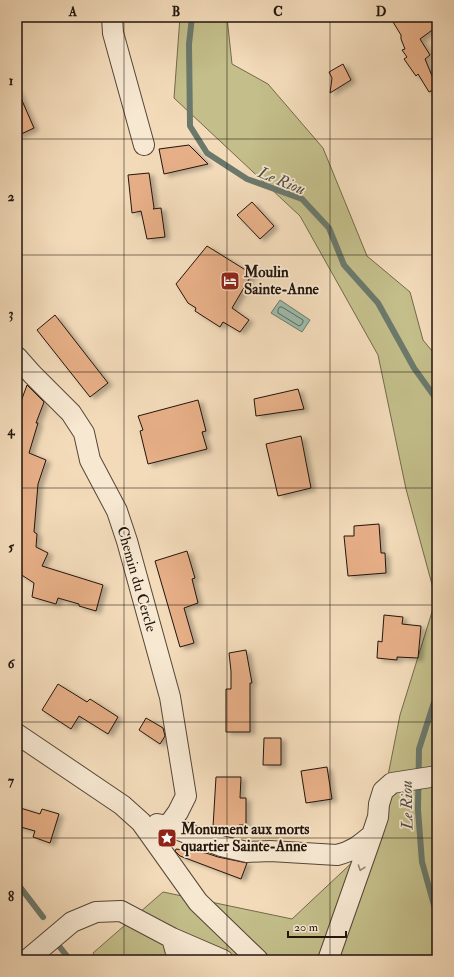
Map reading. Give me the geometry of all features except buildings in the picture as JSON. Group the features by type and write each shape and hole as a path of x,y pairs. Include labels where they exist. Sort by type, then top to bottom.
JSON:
{"street":[{"path":"112,17 113,33 144,145"},
{"name":"Chemin du Cercle","path":"17,357 71,413 84,433 90,460 117,511 127,541 170,697 186,796 178,812 168,826"},
{"path":"17,734 122,805 141,822 198,902 254,959"},
{"path":"328,960 378,817 379,804 384,791 392,784 402,781 437,776"},
{"path":"141,822 168,826 220,846 247,852 270,851 337,855 347,853 356,848 372,835"},
{"path":"28,960 72,922 96,912 121,911 172,938 223,960"},
{"path":"172,938 178,960"}],"shaded area":[{"path":"180,17 227,17 232,64 268,84 323,148 367,256 410,292 423,340 437,357 437,960 97,960 93,953 163,892 292,919 375,841 400,715 436,599 406,489 378,355 300,216 174,98"}],"water":[{"path":"280,300 310,320 302,332 271,313"}],"waterway":[{"name":"Le Riou","path":"192,17 189,44 190,126 207,153 247,179 302,199 329,228 344,265 378,303 414,368 437,400"},
{"name":"Le Riou","path":"437,478 435,483 437,487"},
{"name":"Le Riou","path":"437,693 419,749 418,810 422,862 437,916"},
{"path":"17,883 43,917"},
{"path":"59,946 70,960"}],"place":[{"name":"Moulin Sainte-Anne","path":"230,281"},
{"name":"Monument aux morts quartier Sainte-Anne","path":"167,838"}]}
